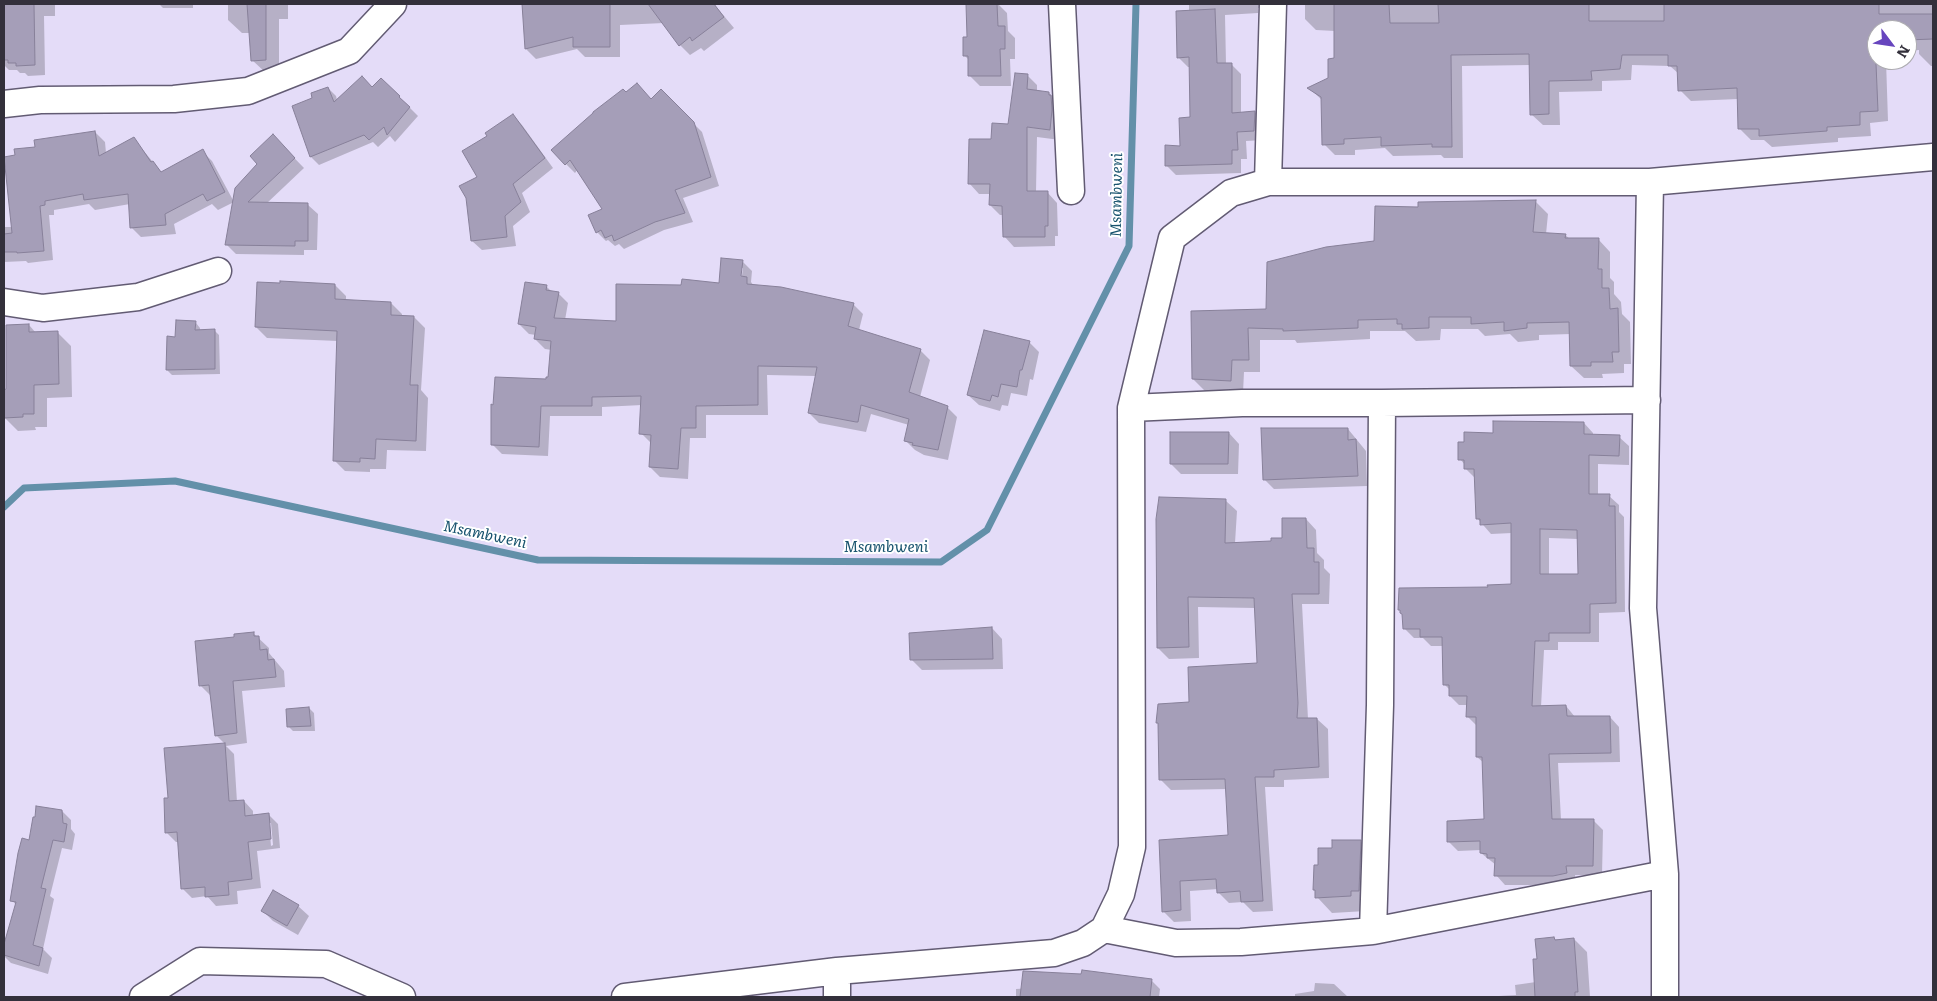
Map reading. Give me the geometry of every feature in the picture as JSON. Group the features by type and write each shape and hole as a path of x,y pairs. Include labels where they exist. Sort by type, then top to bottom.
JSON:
{"street":[{"path":"4,104 40,100 174,99 248,90 349,51 393,4"},
{"path":"1062,4 1071,191"},
{"path":"1268,182 1274,4"},
{"path":"625,997 837,971 1054,953 1083,943 1104,929 1121,894 1132,848 1131,408 1172,238 1231,193 1268,182 1650,182 1933,157"},
{"path":"1650,182 1643,608 1665,874 1665,997"},
{"path":"4,302 43,308 138,296 218,271"},
{"path":"1131,408 1242,403 1647,400"},
{"path":"1373,931 1380,705 1382,403"},
{"path":"1104,929 1176,943 1241,942 1373,931 1665,874"},
{"path":"143,997 200,961 326,964 402,997"},
{"path":"837,971 837,997"}],"building":[{"path":"4,4 34,4 35,65 16,66 16,63 8,63 8,60 4,60"},
{"path":"247,4 266,4 266,60 251,61"},
{"path":"522,4 610,4 610,47 573,47 573,37 525,49"},
{"path":"648,4 714,4 724,17 692,41 690,37 679,46"},
{"path":"966,4 997,4 998,26 1005,26 1005,49 1000,49 1001,76 968,76 968,56 963,56 963,37 967,37"},
{"path":"1334,4 1389,4 1390,23 1439,23 1438,4 1589,4 1589,21 1664,21 1664,4 1879,4 1879,14 1933,14 1933,39 1917,40 1917,20 1867,20 1867,70 1876,70 1878,111 1860,112 1860,125 1827,127 1827,131 1759,136 1759,129 1738,129 1737,88 1678,91 1677,66 1668,66 1668,55 1622,55 1620,69 1591,71 1592,80 1549,81 1549,114 1530,115 1529,54 1451,55 1452,147 1432,147 1432,144 1381,146 1381,137 1344,139 1344,144 1322,145 1321,97 1307,88 1328,78 1328,59 1334,58"},
{"path":"1215,9 1217,63 1232,63 1232,113 1255,111 1254,131 1237,132 1238,150 1232,150 1232,164 1165,166 1165,145 1180,146 1179,118 1190,117 1189,57 1177,58 1176,11"},
{"path":"1015,73 1028,74 1027,89 1049,92 1049,95 1051,95 1050,130 1027,127 1027,191 1048,191 1048,226 1045,226 1045,237 1003,237 1002,206 989,205 990,184 968,184 969,139 991,139 992,123 1008,124"},
{"path":"362,76 372,87 381,78 410,107 387,135 384,127 369,140 364,135 310,157 292,106 312,98 311,93 328,87 334,102"},
{"path":"637,83 651,99 661,89 694,122 711,177 675,190 685,213 655,222 614,241 612,235 605,238 601,230 596,233 588,215 602,209 570,160 565,165 551,150 593,112 623,89 626,92"},
{"path":"513,114 545,158 513,184 521,202 505,216 507,237 471,241 466,198 459,186 477,177 462,151 487,136 485,133"},
{"path":"95,131 99,156 134,137 151,162 153,161 161,172 203,149 225,192 207,201 203,194 165,214 166,225 130,228 128,194 84,200 83,194 45,201 45,205 40,206 44,251 4,252 4,234 12,233 4,157 15,155 14,149 35,147 34,140"},
{"path":"273,134 295,158 248,202 308,203 308,241 295,241 295,246 225,245 235,188 257,164 250,156"},
{"path":"1536,200 1533,232 1566,234 1565,238 1599,238 1598,269 1602,269 1602,288 1609,288 1610,309 1618,308 1619,352 1612,352 1613,362 1591,362 1591,366 1570,366 1569,322 1527,323 1527,328 1504,331 1504,322 1471,324 1471,317 1429,317 1429,328 1402,329 1402,324 1397,324 1397,319 1358,320 1358,328 1283,331 1283,329 1248,328 1249,360 1232,360 1231,381 1192,379 1191,311 1266,309 1267,262 1326,247 1374,241 1375,206 1418,207 1418,202"},
{"path":"721,258 743,260 741,276 747,277 747,284 781,287 854,303 848,326 921,349 909,392 948,406 938,450 912,445 913,443 904,441 909,419 861,405 858,422 808,413 817,367 758,366 758,405 696,406 696,428 681,428 678,469 649,467 651,435 639,434 641,396 592,397 592,406 541,406 539,447 491,445 491,404 493,405 495,377 546,379 548,377 551,341 534,339 536,327 518,324 525,282 547,285 546,290 559,292 554,318 616,321 616,284 681,285 682,279 719,283"},
{"path":"280,281 335,284 335,299 391,302 391,315 414,316 410,385 418,385 416,441 376,439 375,459 360,458 360,462 333,461 337,331 255,327 257,282 280,283"},
{"path":"176,320 196,321 195,330 215,329 215,369 166,370 167,336 175,337"},
{"path":"29,324 29,332 58,331 59,384 34,385 34,414 23,414 23,417 4,418 6,325"},
{"path":"984,330 1030,341 1022,370 1020,370 1017,387 1001,384 998,397 992,395 990,401 967,395"},
{"path":"1493,421 1584,422 1584,434 1620,435 1619,456 1589,455 1589,494 1610,494 1609,506 1615,506 1616,603 1590,604 1590,633 1549,633 1549,641 1535,641 1532,706 1566,705 1567,716 1610,716 1611,753 1549,754 1552,819 1594,819 1593,866 1566,866 1567,873 1553,876 1494,876 1495,858 1487,858 1487,854 1480,853 1480,841 1447,842 1447,821 1484,819 1482,757 1476,757 1476,717 1466,717 1467,696 1449,696 1449,685 1443,685 1442,637 1420,637 1420,629 1403,629 1402,614 1398,610 1399,588 1488,587 1487,585 1511,584 1511,523 1480,525 1480,519 1476,519 1474,469 1464,469 1464,460 1458,460 1458,442 1464,442 1464,432 1493,433","holes":["1540,529 1577,530 1578,574 1540,574"]},
{"path":"1261,428 1348,428 1348,440 1356,439 1358,476 1263,480"},
{"path":"1170,432 1229,432 1228,464 1170,464"},
{"path":"1159,497 1226,499 1225,543 1271,541 1271,538 1282,538 1282,518 1306,518 1307,548 1314,548 1314,562 1319,562 1319,594 1292,594 1298,703 1297,718 1317,718 1319,767 1274,770 1274,777 1255,777 1263,901 1241,902 1240,891 1217,893 1216,879 1180,881 1181,910 1162,912 1159,840 1228,835 1225,779 1159,780 1158,723 1156,723 1158,704 1189,702 1188,667 1257,663 1254,598 1188,597 1189,647 1157,648 1156,519"},
{"path":"992,627 993,659 910,660 909,633"},
{"path":"254,632 254,636 259,636 260,650 267,649 268,660 274,659 276,677 233,681 237,733 215,736 209,685 199,686 195,641 234,637 234,634"},
{"path":"309,707 311,726 287,727 286,709"},
{"path":"225,743 229,801 244,800 245,816 269,813 271,839 248,842 252,879 228,882 229,895 205,897 205,887 181,889 177,832 165,833 164,798 168,798 164,748"},
{"path":"36,806 62,810 63,823 67,824 64,842 53,840 41,888 46,889 33,945 43,948 39,966 4,955 4,944 16,902 10,901 18,853 22,838 29,840"},
{"path":"1332,840 1361,840 1359,891 1351,891 1351,896 1315,898 1315,890 1313,890 1314,865 1318,865 1318,848 1332,848"},
{"path":"273,890 299,905 287,926 261,911"},
{"path":"1554,937 1555,940 1574,938 1578,992 1575,992 1575,997 1535,997 1533,959 1537,959 1535,939"},
{"path":"1082,970 1152,979 1150,997 1020,997 1023,971 1081,974"}],"waterway":[{"name":"Msambweni","path":"4,507 24,488 175,481 538,560 941,562 987,530 1129,246 1136,4"}]}
